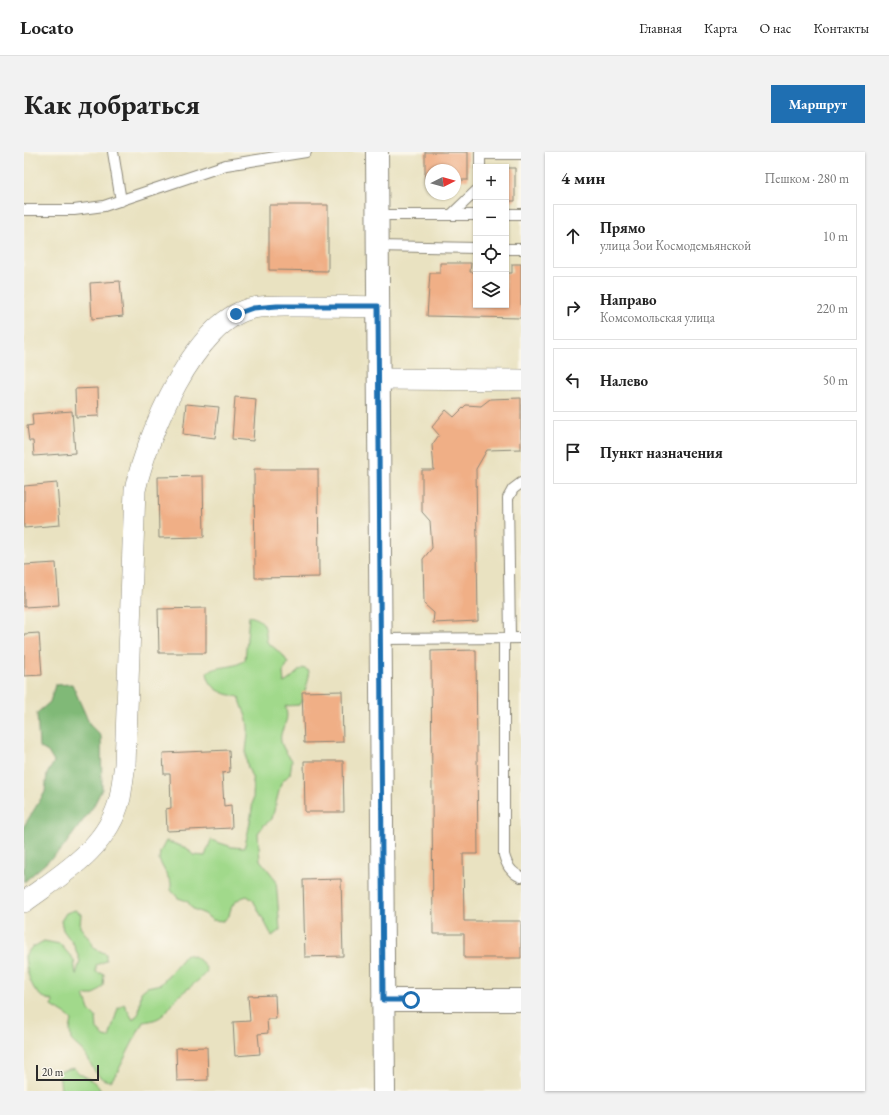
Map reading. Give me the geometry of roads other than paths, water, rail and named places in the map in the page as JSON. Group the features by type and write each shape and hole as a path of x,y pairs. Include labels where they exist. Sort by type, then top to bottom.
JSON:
{"street":[{"path":"377,152 384,1091"},
{"path":"24,902 91,850 104,836 113,819 120,799 125,765 135,490 141,464 152,432 168,398 203,345 219,326 236,314 253,308 277,306 378,306"},
{"path":"379,379 521,380"},
{"path":"383,1000 521,1000"}],"lane":[{"path":"113,152 121,201"},
{"path":"24,210 74,210 104,206 226,165 306,152"},
{"path":"480,164 480,153 521,154"},
{"path":"451,215 473,194"},
{"path":"509,214 521,214"},
{"path":"377,215 473,215"},
{"path":"378,246 473,248"},
{"path":"509,249 521,249"},
{"path":"521,483 513,489 508,498 504,855 508,867 515,874 521,877"},
{"path":"380,639 521,638"}]}
